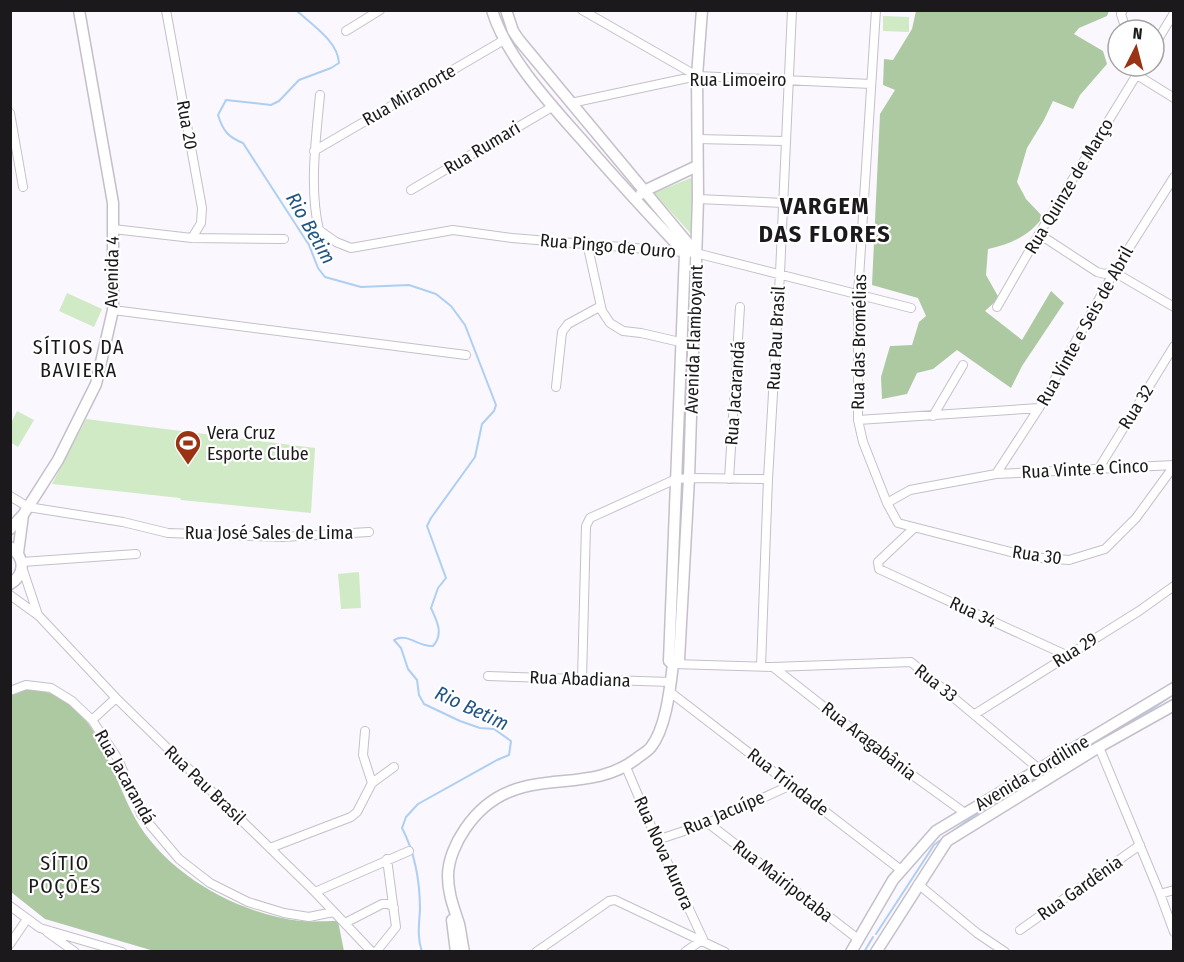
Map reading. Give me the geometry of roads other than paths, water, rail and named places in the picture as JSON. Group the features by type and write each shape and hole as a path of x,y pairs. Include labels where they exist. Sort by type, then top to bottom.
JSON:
{"street":[{"name":"Avenida 4","path":"10,529 25,511 58,459 96,384 113,310 113,203 80,10"},
{"name":"Rua 20","path":"166,10 202,208 201,223 192,238"},
{"path":"346,31 380,10"},
{"path":"492,10 504,40 552,107 636,201 691,253"},
{"path":"506,10 513,31 519,40 644,191 691,253"},
{"path":"582,10 697,76"},
{"name":"Avenida Flamboyant","path":"452,908 448,873 458,839 483,808 517,788 598,776 626,766 650,749 659,734 671,687 673,664 669,661 681,343 698,199 697,76 702,10"},
{"name":"Rua Pau Brasil","path":"761,666 768,479 792,10"},
{"name":"Rua das Bromélias","path":"876,11 858,294 858,420 863,442 887,503 898,523"},
{"name":"Rua Miranorte","path":"314,151 504,40"},
{"name":"Rua Limoeiro","path":"572,102 697,76 871,84"},
{"name":"Rua Quinze de Março","path":"997,307 1135,78"},
{"path":"1142,78 1173,98"},
{"path":"314,151 320,96"},
{"name":"Rua Rumari","path":"411,190 552,107"},
{"path":"10,113 23,187"},
{"path":"697,139 785,141"},
{"name":"Rua Pingo de Ouro","path":"314,151 316,217 319,230 336,242 351,248 453,230 512,238 691,253 780,273 911,308"},
{"path":"636,201 644,191 697,166"},
{"name":"Rua Vinte e Seis de Abril","path":"996,474 1039,408 1114,272 1173,177"},
{"path":"698,199 783,203"},
{"path":"113,229 192,238 284,239"},
{"path":"1039,234 1097,272 1105,274 1114,272 1173,308"},
{"path":"587,243 601,306 610,323 623,331 693,345"},
{"name":"Avenida Flamboyant","path":"673,664 679,660 689,478 693,345 691,253"},
{"path":"556,387 562,332 568,324 601,306"},
{"name":"Rua Jacarandá","path":"729,479 740,307"},
{"path":"113,310 466,355"},
{"name":"Rua 32","path":"1098,468 1173,346"},
{"path":"933,416 963,365"},
{"path":"858,420 1039,408"},
{"name":"Rua Vinte e Cinco","path":"887,503 910,490 996,474 1173,466"},
{"name":"Rua 30","path":"898,523 1030,557 1069,560 1105,549 1136,518 1173,466"},
{"path":"582,679 588,522 594,515 676,479 768,479"},
{"path":"10,496 25,511"},
{"name":"Avenida 4","path":"18,557 25,511"},
{"name":"Rua José Sales de Lima","path":"25,511 123,522 168,533 282,537 369,532"},
{"name":"Rua 34","path":"914,528 878,562 879,569 1066,655"},
{"path":"10,584 18,578 18,557 136,554"},
{"name":"Rua Pau Brasil","path":"18,557 39,616"},
{"name":"Rua 29","path":"975,714 1139,611 1173,586"},
{"name":"Rua Pau Brasil","path":"10,596 39,616 116,698 374,951"},
{"name":"Rua 33","path":"673,664 773,667 911,662 1039,769"},
{"name":"Rua Aragabânia","path":"773,667 897,764 965,813"},
{"name":"Rua Abadiana","path":"488,676 582,679 671,687"},
{"name":"Rua Jacarandá","path":"11,690 26,685 51,688 72,701 92,720 118,759 141,814 179,859 210,884 248,902 284,913 309,917 333,912"},
{"name":"Rua Trindade","path":"671,687 791,785 903,872"},
{"name":"Avenida Cordiline","path":"851,951 903,872 936,831 1173,688"},
{"path":"92,720 116,698"},
{"name":"Avenida Cordiline","path":"876,951 916,882 947,841 1099,747 1173,705"},
{"path":"364,731 363,756 372,783"},
{"path":"1099,747 1160,894 1173,932"},
{"name":"Rua Nova Aurora","path":"626,766 703,939"},
{"path":"270,848 351,817 357,812 372,783 394,767"},
{"name":"Rua Jacuípe","path":"657,840 708,823 791,785"},
{"name":"Rua Mairipotaba","path":"708,823 858,939"},
{"name":"Rua Gardênia","path":"1020,930 1140,845"},
{"path":"315,892 409,851"},
{"path":"374,951 396,927 387,859"},
{"path":"903,872 977,933 1005,951"},
{"path":"1160,894 1173,890"},
{"path":"536,951 609,901 615,900 725,951"},
{"path":"345,923 382,904 388,904 394,908"},
{"path":"10,906 75,951"},
{"path":"452,908 456,951"},
{"path":"452,908 459,924 464,951"},
{"path":"10,944 27,919"},
{"path":"40,927 122,951"},
{"path":"685,951 703,939"}],"waterway":[{"name":"Rio Betim","path":"296,10 329,40 339,63 299,80 279,101 271,105 226,100 218,115 222,125 230,136 243,143 309,245 318,268 325,277 361,287 409,285 436,294 451,306 465,325 496,405 494,411 482,424 475,457 427,526 446,578 438,588 431,608 438,627 438,637 433,646 403,638 394,640 401,648 408,669 417,680 419,695 424,704 460,721 480,728 494,729 511,741 509,755 418,804 406,817 402,828 410,847 418,878 419,936 422,952"},
{"path":"1107,735 1174,694"},
{"path":"947,835 994,802"},
{"path":"876,934 934,845 942,839"},
{"path":"864,952 873,937"}],"place":[{"name":"Vera Cruz Esporte Clube","path":"188,466"}],"district":[{"name":"VARGEM DAS FLORES","path":"825,220"},
{"name":"SÍTIOS DA BAVIERA","path":"79,358"},
{"name":"SÍTIO POÇÕES","path":"65,874"}]}
